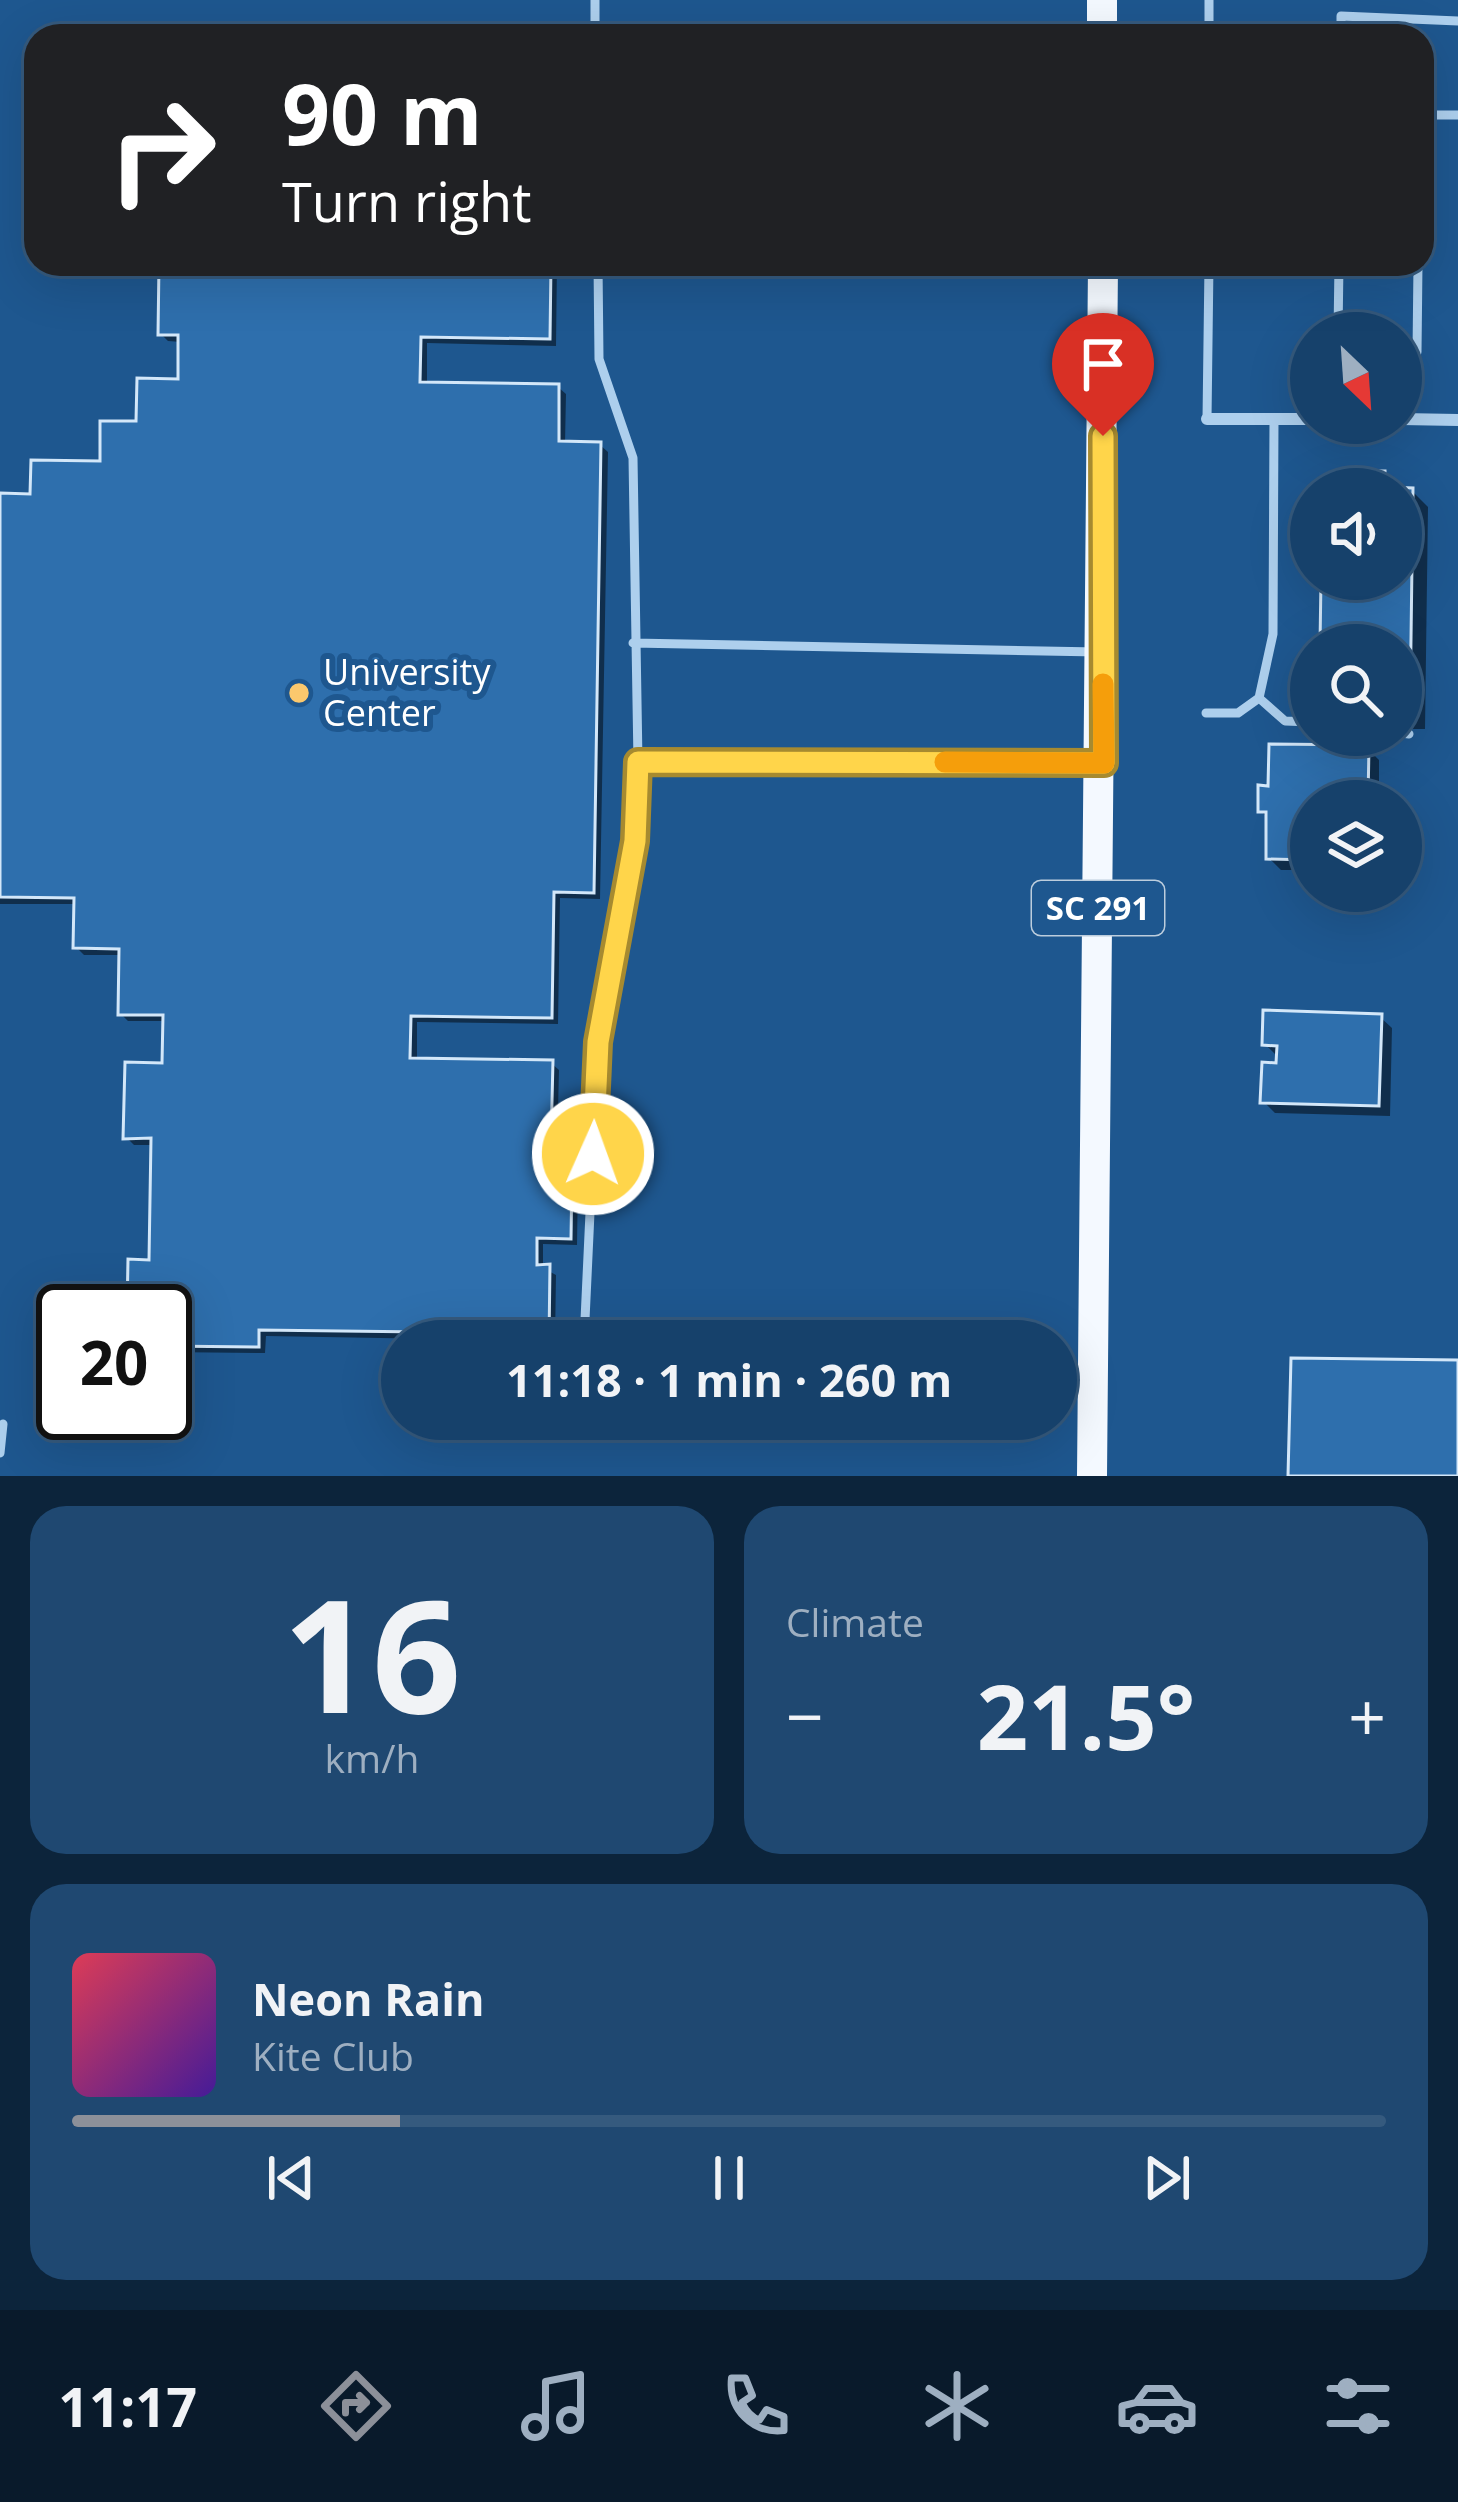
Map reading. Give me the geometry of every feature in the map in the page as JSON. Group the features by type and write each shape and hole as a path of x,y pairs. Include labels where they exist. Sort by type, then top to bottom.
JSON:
{"main road":[{"name":"SC 291","path":"1091,1476 1104,763 1102,276"}],"street":[{"path":"1207,419 1290,419"},
{"path":"1422,419 1458,419"}],"lane":[{"path":"1341,24 1341,16 1458,21"},
{"path":"585,1320 598,1042 635,841 638,762 633,458 599,359 598,276"},
{"path":"1207,419 1209,276"},
{"path":"1338,312 1339,276"},
{"path":"1417,312 1418,276"},
{"path":"1205,713 1238,713 1259,698 1273,634 1274,419"},
{"path":"633,643 1103,652"},
{"path":"1259,698 1290,721"},
{"path":"638,762 1104,763"},
{"path":"0,1454 3,1424"}],"building":[{"name":"University Center","path":"159,276 551,276 550,339 421,337 420,382 559,384 559,441 601,442 594,893 554,892 552,1018 411,1016 410,1058 553,1060 551,1143 537,1143 537,1169 572,1170 571,1239 537,1238 537,1265 550,1264 549,1320 381,1320 381,1331 259,1330 259,1347 192,1346 192,1284 128,1284 128,1259 149,1260 151,1138 123,1139 125,1062 162,1063 163,1015 118,1015 119,949 73,948 74,898 0,897 0,493 30,494 31,460 100,461 100,421 136,421 137,378 178,379 178,335 158,335"},
{"path":"1321,600 1412,600 1411,624 1320,624"},
{"path":"1269,744 1290,744 1290,756 1369,756 1368,780 1290,780 1290,860 1266,859 1266,812 1258,812 1258,785 1268,786"},
{"path":"1263,1010 1382,1014 1379,1106 1260,1103 1262,1062 1276,1063 1277,1046 1262,1045"},
{"path":"1291,1358 1458,1360 1458,1476 1288,1476"}],"slow traffic":[{"path":"945,762 1104,763 1103,684"}],"place":[{"name":"University Center","path":"299,693"}],"route":[{"path":"593,1154 598,1042 635,841 638,762 1104,763 1103,436"}]}
